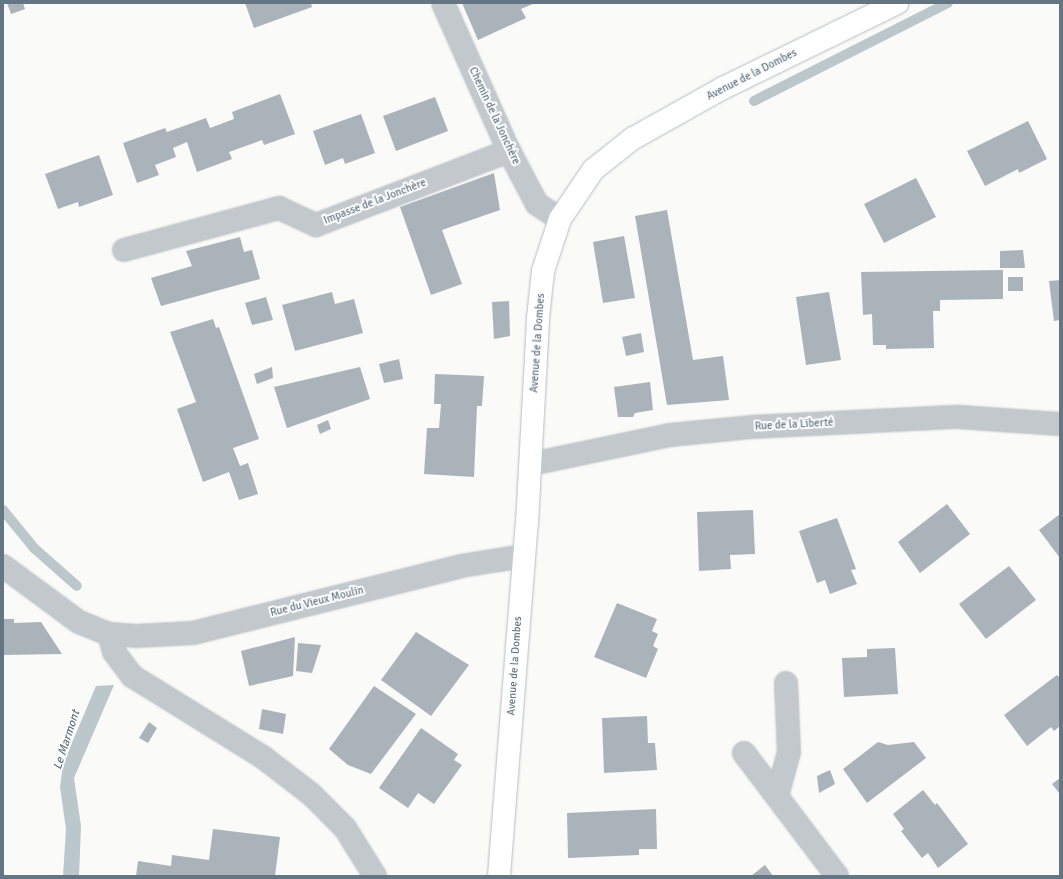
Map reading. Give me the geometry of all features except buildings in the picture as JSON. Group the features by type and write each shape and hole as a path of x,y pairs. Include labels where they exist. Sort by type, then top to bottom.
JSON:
{"main road":[{"name":"Avenue de la Dombes","path":"498,876 531,464 543,271 560,219 593,170 632,139 723,88 897,3"}],"street":[{"name":"Chemin de la Jonchère","path":"442,3 509,151 537,204 560,219"},
{"name":"Impasse de la Jonchère","path":"124,250 279,208 316,225 509,151"},
{"name":"Rue de la Liberté","path":"531,464 670,435 751,427 959,417 1060,424"},
{"name":"Rue du Vieux Moulin","path":"3,566 79,622 109,634 136,636 192,633 461,566 524,556"},
{"path":"109,634 114,652 132,676 264,758 327,809 362,853 374,876"},
{"path":"777,796 789,752 786,683"},
{"path":"744,753 837,876"}],"shaded area":[{"path":"114,685 74,778 81,826 79,876 63,876 66,829 60,787 63,764 96,686"}],"waterway":[{"path":"754,101 948,3"},
{"name":"Le Marmont","path":"3,510 34,548 77,586"}]}
